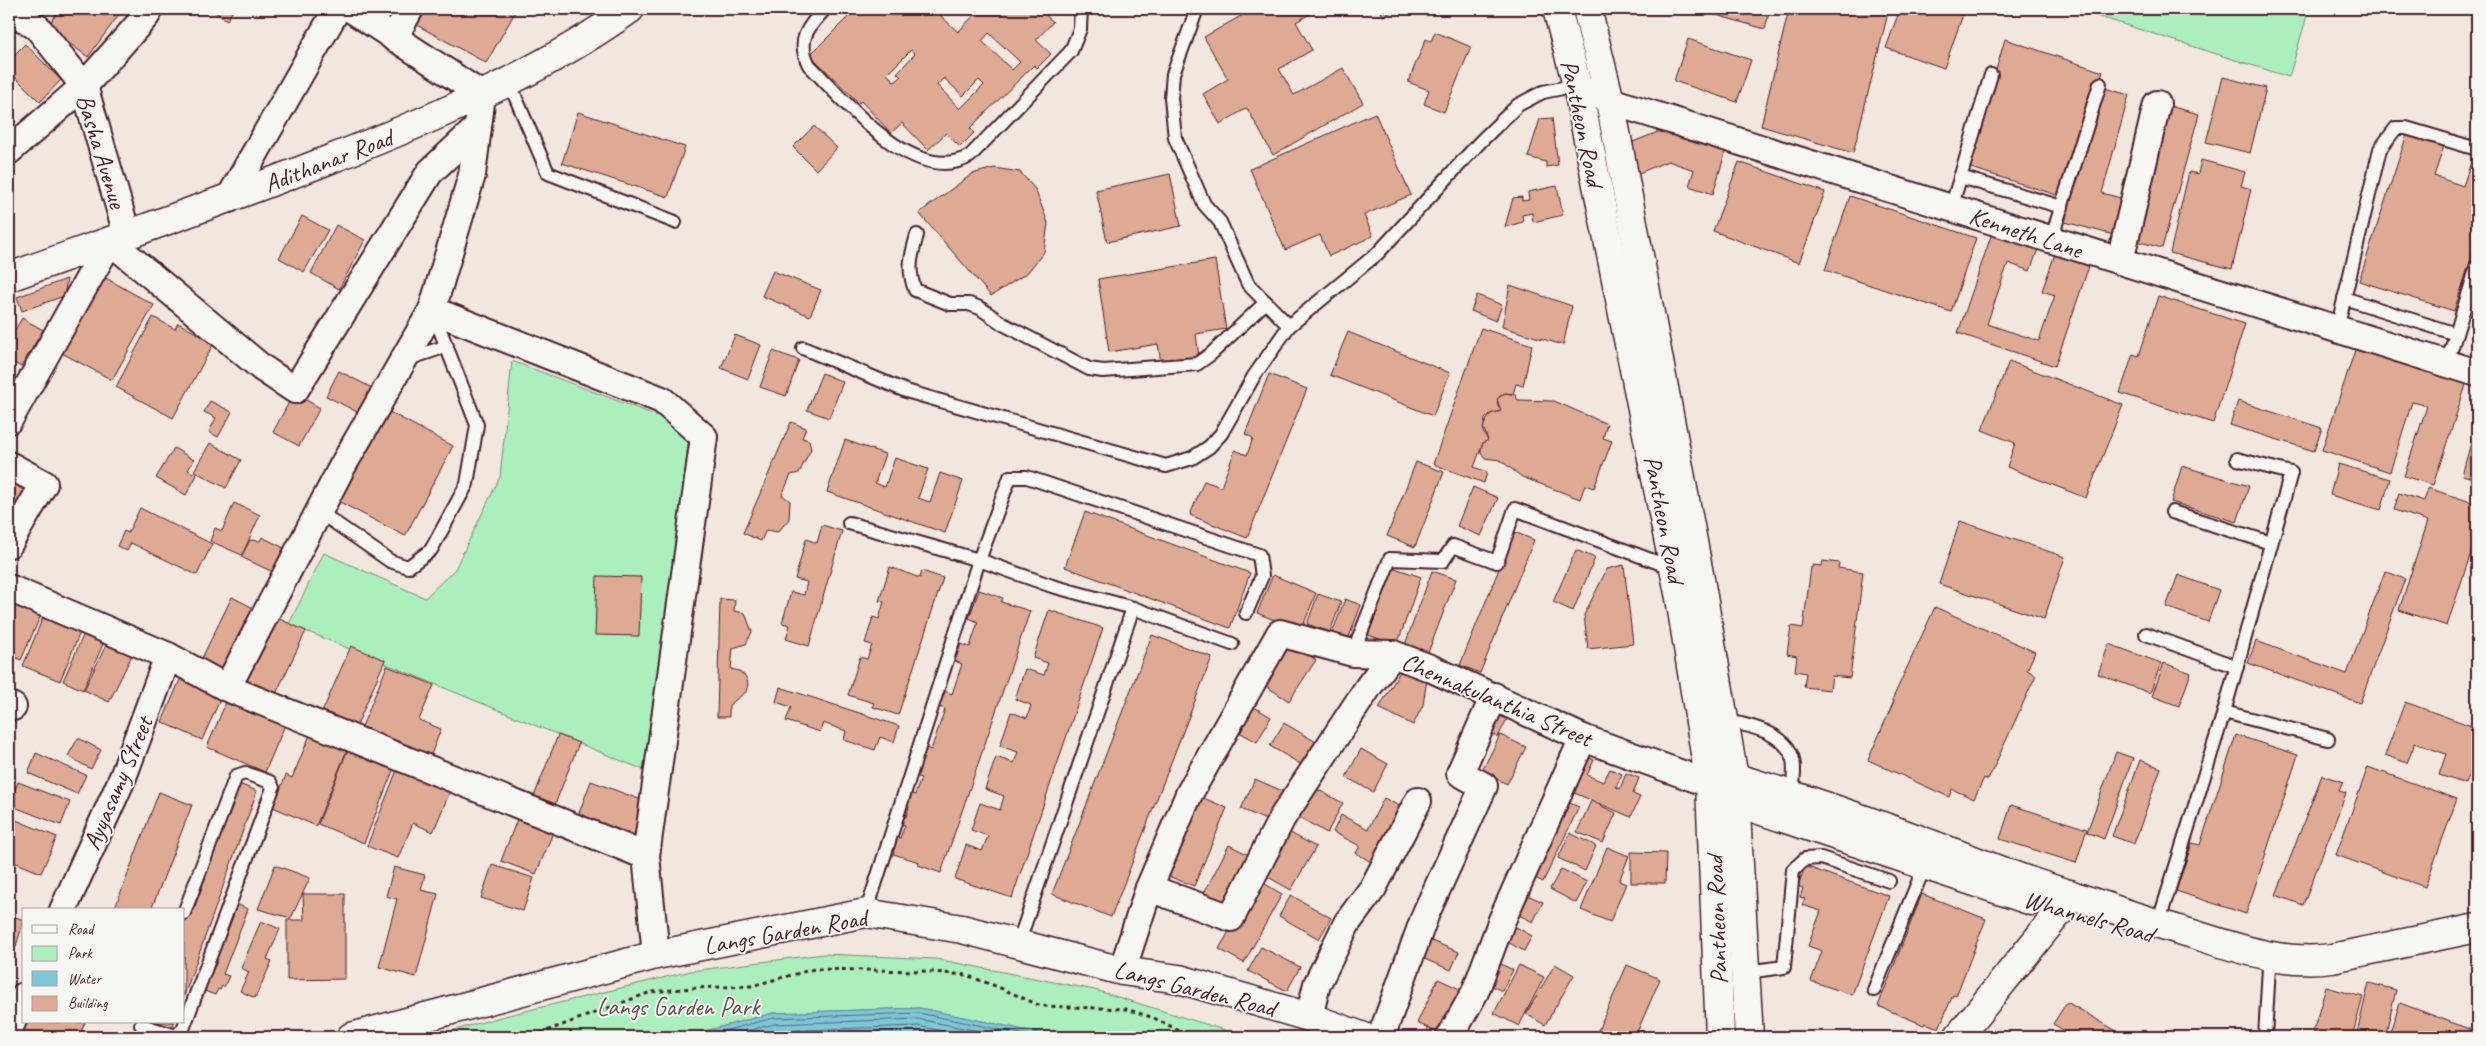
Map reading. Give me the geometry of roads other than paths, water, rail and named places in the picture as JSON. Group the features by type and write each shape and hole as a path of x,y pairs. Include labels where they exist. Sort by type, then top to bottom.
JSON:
{"main road":[{"name":"Adithanar Road","path":"9,277 229,199 421,124 510,82 591,36 630,9"},
{"name":"Pantheon Road","path":"1557,9 1576,84 1720,786 1746,972 1749,1037"},
{"name":"Pantheon Road","path":"1587,9 1610,101 1724,720 1720,786 1720,1037"},
{"name":"Whannels Road","path":"1720,786 1792,795 1930,842 2065,902 2269,966 2304,968 2328,966 2477,939"},
{"name":"Whannels Road","path":"1720,786 1925,865 2065,902 2158,924 2243,951 2277,958 2312,961 2477,928"},
{"path":"1958,1037 2065,902"},
{"name":"Langs Garden Road","path":"352,1037 656,955 866,912 962,930 1122,971 1179,979 1309,1017 1364,1037"},
{"path":"1719,1009 1748,1008"}],"street":[{"name":"Basha Avenue","path":"10,9 38,28 84,86 118,238"},
{"path":"9,151 84,86 146,16 150,9"},
{"path":"229,199 337,9"},
{"path":"227,688 342,467 432,310 472,175 482,95 351,9"},
{"path":"394,38 410,9"},
{"name":"Kenneth Lane","path":"1576,84 1610,101 2477,373"},
{"path":"2120,261 2157,104"},
{"path":"9,420 118,238 262,368 295,390 430,172 478,127"},
{"path":"432,310 662,400 704,437 646,856 656,955"},
{"path":"9,465 44,484 9,544"},
{"path":"9,588 168,656 227,688 646,856"},
{"name":"Chennakulanthia Street","path":"1149,888 1189,794 1280,633 1353,653 1393,654 1494,696 1583,738 1720,786"},
{"path":"1122,971 1149,888 1231,918 1282,818 1368,686 1393,654"},
{"name":"Ayyasamy Street","path":"64,908 123,777 168,656"},
{"path":"1381,1037 1426,914 1484,786 1460,773 1494,696"},
{"path":"1450,1037 1475,992 1502,920 1583,738"},
{"path":"1309,1017 1317,984 1347,923 1373,888 1418,801"},
{"path":"9,1029 22,1000"}],"lane":[{"path":"825,9 811,23 802,43 802,53 808,65 883,138 901,150 950,164 970,156 1072,51 1080,29 1081,9"},
{"path":"1198,9 1173,74 1171,98 1175,138 1204,204 1220,222 1248,284 1289,326"},
{"path":"1951,208 1991,75"},
{"path":"510,82 548,173 675,222"},
{"path":"803,348 906,391 1166,466 1192,458 1209,447 1221,434 1254,376 1289,326 1378,253 1481,141 1518,105 1543,92 1576,84"},
{"path":"2051,240 2100,84"},
{"path":"2337,330 2380,149 2388,137 2396,128 2406,128 2477,149"},
{"path":"1960,177 2062,207"},
{"path":"917,235 910,268 915,290 950,304 969,304 980,308 1003,324 1089,369 1103,371 1197,364 1211,354 1266,302"},
{"path":"2447,363 2477,266"},
{"path":"2344,298 2456,334"},
{"path":"432,310 447,346 477,425 467,484 432,550 408,567 390,561 321,513 411,358 447,346"},
{"path":"2158,924 2224,712 2291,473 2236,459"},
{"path":"866,912 979,560 1010,478 1028,478 1259,555 1262,576 1246,613"},
{"path":"1353,653 1390,559 1443,561 1453,546 1497,562 1515,510 1675,569"},
{"path":"2172,512 2271,543"},
{"path":"849,523 979,560 1052,586 1133,608 1232,644"},
{"path":"1018,944 1133,608"},
{"path":"2146,634 2236,667"},
{"path":"2224,712 2328,740"},
{"path":"1724,720 1772,735 1783,743 1792,755 1792,795"},
{"path":"185,910 236,776 245,773 270,782 273,788 185,1024"},
{"path":"1746,972 1784,967 1793,870 1804,859 1821,858 1889,881"},
{"path":"1874,990 1925,865"},
{"path":"2265,1037 2269,966"},
{"path":"136,1037 142,1024 176,1037 185,1024"}],"water":[{"path":"920,1008 1058,1037 683,1037 773,1013"}],"park label":[{"name":"Langs Garden Park","path":"678,1006"}]}
